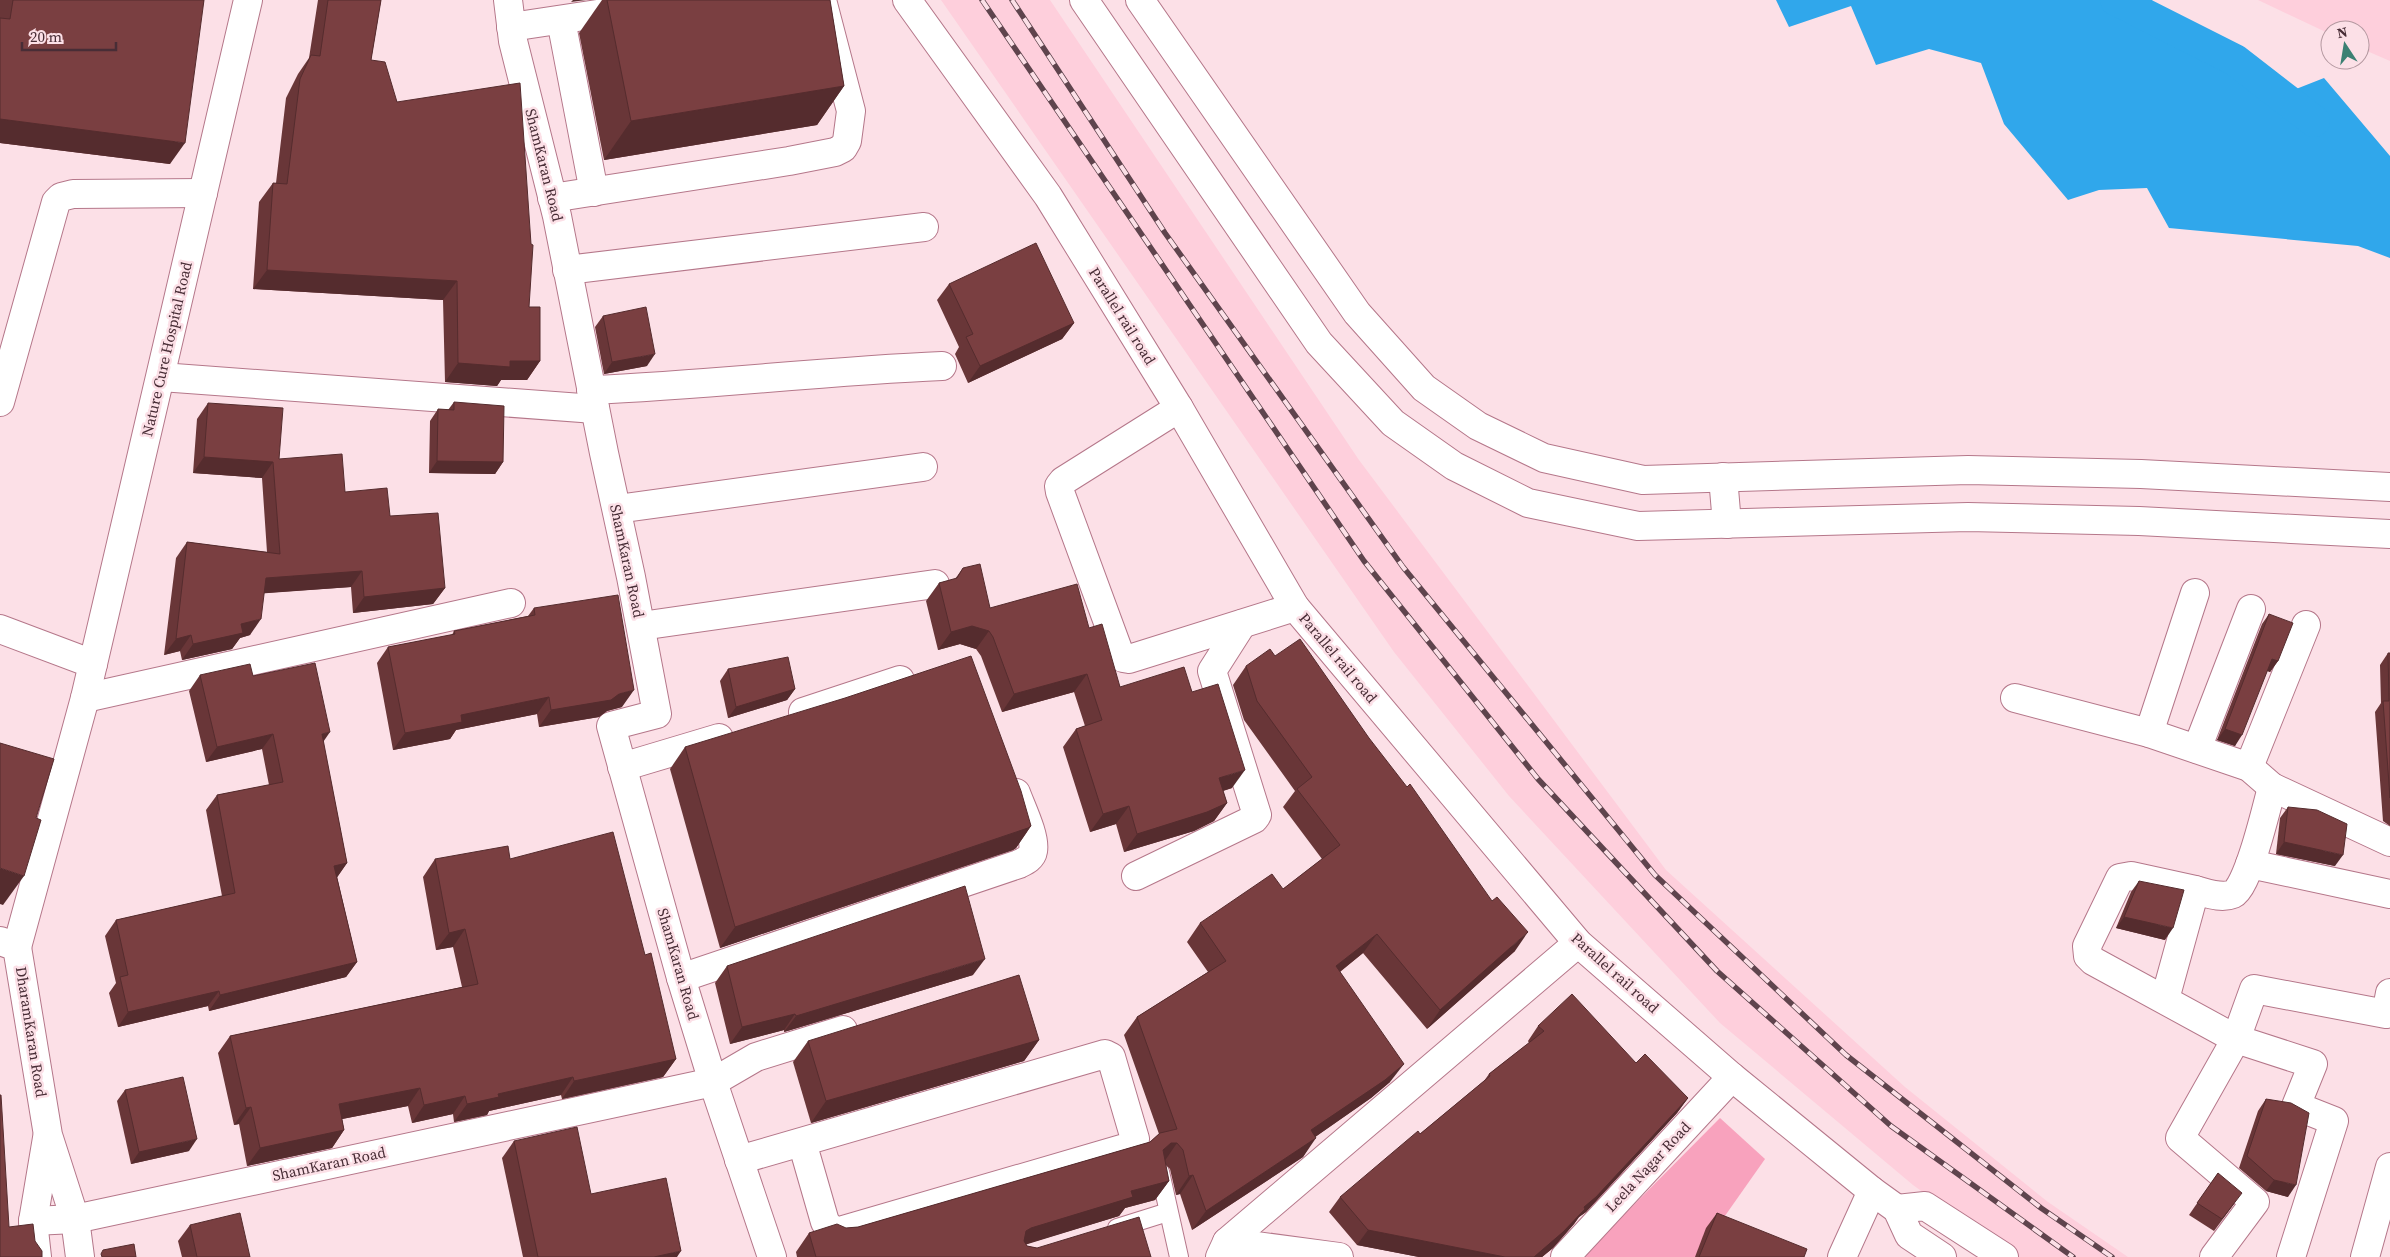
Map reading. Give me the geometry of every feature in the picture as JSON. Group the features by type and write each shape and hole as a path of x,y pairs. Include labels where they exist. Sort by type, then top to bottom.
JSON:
{"street":[{"name":"Nature Cure Hospital Road","path":"9,944 85,698 248,0"},
{"name":"ShamKaran Road","path":"508,0 511,28 568,270 641,626 657,714 611,726 681,978 713,1082 772,1257"},
{"path":"511,28 691,0"},
{"path":"552,198 789,161 835,152 843,148 847,141 851,111 822,0"},
{"name":"Parallel rail road","path":"907,0 1048,196 1179,408 1296,607 1578,943 1732,1077 1872,1191 1897,1209 1909,1235 1942,1257"},
{"path":"1084,0 1320,343 1393,423 1454,466 1528,503 1638,526 1968,517 2130,520 2390,534"},
{"path":"1140,0 1357,313 1424,388 1478,426 1544,458 1643,480 1968,470 2141,474 2390,488"},
{"path":"561,20 594,192"},
{"path":"0,402 56,202 61,197 73,194 203,194"},
{"path":"568,270 924,227"},
{"path":"161,377 593,399 665,387 871,369 942,366"},
{"path":"1179,408 1063,481 1059,486 1120,655 1123,658 1129,659 1296,607"},
{"path":"617,509 923,467"},
{"path":"1724,477 1727,524"},
{"path":"641,626 935,584"},
{"path":"2149,734 2195,593"},
{"path":"85,698 510,603"},
{"path":"2197,750 2251,609"},
{"path":"1136,876 1254,819 1257,815 1212,672 1242,624"},
{"path":"2249,767 2306,625"},
{"path":"0,629 93,664"},
{"path":"778,720 924,672"},
{"path":"2015,698 2149,734 2249,767 2272,787 2390,842"},
{"path":"622,767 740,731"},
{"path":"681,978 1029,859 1033,851 1033,840 1006,767"},
{"path":"2272,787 2250,864 2239,890 2234,894 2224,897 2131,876 2120,878 2087,946 2088,956 2093,962 2165,999 2236,1039 2313,1064 2296,1106 2334,1121 2291,1257"},
{"path":"2250,864 2390,894"},
{"path":"2165,999 2196,890"},
{"path":"1224,1250 1578,943"},
{"name":"DharamKaran Road","path":"9,944 48,1135 75,1219 80,1257"},
{"path":"2214,1257 2255,1202 2180,1138 2236,1039 2254,989 2386,1014 2390,993"},
{"path":"713,1082 756,1057 870,1022"},
{"path":"739,1160 1105,1054 1111,1057 1135,1139 1132,1146 840,1231 832,1231 824,1222 802,1142"},
{"name":"Leela Nagar Road","path":"1565,1257 1732,1077"},
{"name":"ShamKaran Road","path":"33,1221 75,1219 713,1082"},
{"name":"DharamKaran Road","path":"37,1257 33,1221 48,1135"},
{"path":"2365,1257 2390,1167"},
{"path":"1842,1257 1872,1191"},
{"path":"1897,1209 1925,1206 2004,1257"},
{"path":"1224,1250 1339,1257"}],"lane":[{"path":"1160,1172 1180,1257"},
{"path":"1104,1232 1168,1212"}],"shaded area":[{"path":"941,0 1050,0 1359,460 1666,870 1905,1087 2048,1202 2128,1257 2013,1257 1913,1185 1720,1023 1509,796 1394,652"},
{"path":"2258,0 2390,0 2390,61 2370,52 2370,20 2320,20 2320,29"},
{"path":"1720,1118 1765,1159 1696,1257 1582,1257"}],"water":[{"path":"1776,0 2152,0 2162,29 2202,52 2220,39 2231,76 2261,95 2291,91 2324,78 2390,156 2390,258 2358,246 2169,228 2147,188 2099,190 2068,200 2004,124 1981,63 1929,49 1876,65 1851,6 1789,27"}],"building":[{"path":"13,0 204,0 185,143 0,119 0,18 10,19"},
{"path":"328,0 381,0 371,60 385,62 397,102 520,83 531,244 533,245 529,307 540,307 540,361 510,361 510,367 458,363 457,281 267,270 273,183 287,184 300,79 311,55 320,56"},
{"path":"607,0 830,0 844,86 631,121"},
{"path":"1036,243 1074,323 980,366 966,337 973,334 949,284"},
{"path":"646,307 655,354 612,362 603,316"},
{"path":"454,402 504,406 503,462 437,461 438,409 454,410"},
{"path":"208,403 283,408 279,459 342,454 345,492 387,488 390,516 438,513 445,588 364,597 362,571 266,578 261,619 241,624 243,633 193,644 191,635 176,639 187,542 280,554 273,462 204,457"},
{"path":"980,564 990,608 1077,584 1089,628 1102,624 1120,687 1184,667 1192,692 1218,684 1245,770 1219,778 1227,803 1207,812 1137,834 1129,806 1103,814 1076,729 1102,720 1087,674 1014,694 993,637 989,631 972,626 951,632 939,583 957,578 963,568"},
{"path":"618,595 634,690 619,694 611,700 551,710 549,697 461,715 462,722 405,733 388,647 455,634 454,631 535,615 534,608"},
{"path":"2269,614 2293,623 2278,661 2272,659 2242,735 2225,729"},
{"path":"1300,639 1369,738 1407,787 1410,784 1492,901 1497,897 1528,932 1440,1010 1377,934 1336,966 1404,1064 1385,1080 1311,1130 1316,1138 1206,1211 1193,1175 1189,1176 1183,1150 1177,1143 1171,1143 1163,1150 1169,1181 1131,1191 1133,1197 1031,1228 1026,1231 1024,1241 1027,1246 1037,1248 1139,1217 1151,1257 816,1257 809,1233 837,1224 846,1228 858,1227 1150,1142 1160,1133 1177,1129 1137,1017 1226,961 1200,923 1272,874 1283,889 1340,845 1297,789 1312,777 1257,701 1246,666 1270,649 1275,656"},
{"path":"2388,653 2390,653 2390,798 2383,701 2389,701"},
{"path":"971,656 1021,791 1031,826 735,927 685,747 845,698"},
{"path":"788,657 795,689 736,707 728,669"},
{"path":"315,663 330,732 322,734 347,863 334,866 357,962 220,995 219,991 128,1012 120,977 128,975 116,920 235,893 217,795 283,782 273,734 217,747 200,675 250,664 253,676"},
{"path":"0,743 54,759 36,818 41,820 24,876 0,868"},
{"path":"2288,807 2317,810 2347,824 2343,855 2284,842"},
{"path":"613,832 645,955 651,953 676,1059 574,1081 573,1077 498,1094 499,1097 467,1104 465,1096 424,1105 420,1088 339,1104 344,1130 260,1148 251,1107 246,1108 230,1036 478,984 465,929 449,933 435,859 508,846 510,859"},
{"path":"2139,881 2184,890 2173,928 2124,917"},
{"path":"965,886 985,959 796,1016 795,1014 742,1027 727,966"},
{"path":"1019,975 1039,1040 826,1101 808,1041"},
{"path":"1572,994 1636,1063 1645,1054 1688,1098 1596,1197 1584,1207 1585,1209 1563,1232 1534,1257 1505,1257 1368,1230 1340,1197 1418,1131 1420,1134 1490,1076 1489,1074 1544,1031 1538,1026"},
{"path":"183,1077 197,1139 139,1152 125,1090"},
{"path":"0,1095 9,1227 33,1224 35,1241 42,1251 42,1257 0,1257"},
{"path":"2266,1099 2291,1103 2309,1113 2296,1185 2274,1180 2247,1156"},
{"path":"577,1127 591,1194 666,1178 681,1251 654,1257 538,1257 514,1141"},
{"path":"2218,1173 2242,1193 2222,1219 2197,1203"},
{"path":"240,1213 250,1257 197,1257 190,1225"},
{"path":"1717,1213 1807,1249 1804,1257 1699,1257"},
{"path":"134,1244 136,1257 102,1257 103,1250"}],"waterway":[{"path":"2116,0 2235,60 2314,121"}],"railway":[{"path":"982,0 1364,561 1538,779 1717,971 1891,1126 2073,1257"},
{"path":"1012,0 1165,233 1403,567 1655,875 1846,1055 2041,1208 2112,1257"}]}
